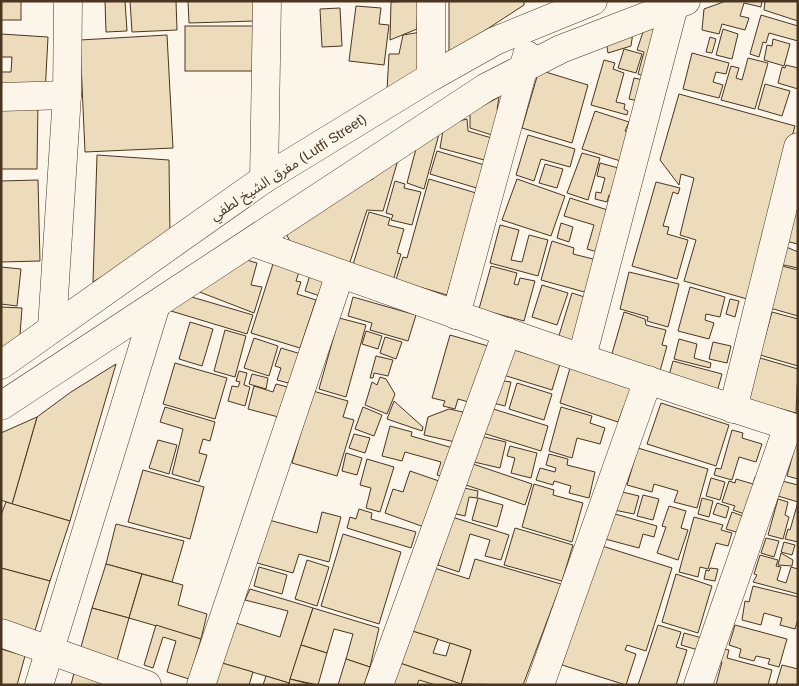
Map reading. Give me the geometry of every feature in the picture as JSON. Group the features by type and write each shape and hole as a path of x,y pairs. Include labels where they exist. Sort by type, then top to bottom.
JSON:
{"street":[{"path":"52,328 67,95 68,1"},
{"path":"264,180 267,1"},
{"path":"431,77 432,1"},
{"name":"مفرق الشيخ لطفي (Lutfi Street)","path":"1,365 264,180 431,77 495,41 593,1"},
{"path":"1,406 485,88 524,66 561,49 680,4"},
{"path":"582,357 680,4"},
{"path":"456,314 534,24"},
{"path":"1,97 67,95"},
{"path":"733,409 798,147"},
{"path":"252,242 507,332 733,409 793,427 698,685"},
{"path":"201,685 340,274"},
{"path":"39,685 156,305"},
{"path":"380,685 507,332"},
{"path":"540,685 648,380"},
{"path":"1,633 147,685"}],"building":[{"path":"1,1 21,1 21,20 1,20"},
{"path":"105,1 125,1 127,31 106,32"},
{"path":"130,1 176,1 177,30 132,32"},
{"path":"188,1 254,1 255,21 189,23"},
{"path":"418,1 417,29 390,40 391,2"},
{"path":"449,1 524,1 524,5 449,54"},
{"path":"726,1 762,1 761,7 744,3 740,16 749,18 745,30 722,24 719,34 702,30 704,9"},
{"path":"765,1 798,1 798,21 764,10"},
{"path":"356,6 381,8 379,24 389,25 384,65 349,61"},
{"path":"340,8 342,46 322,47 320,9"},
{"path":"761,15 798,26 798,41 769,33 766,43 763,42 759,57 750,54"},
{"path":"669,16 653,79 638,74 644,52 637,50 645,26"},
{"path":"634,25 631,46 608,53 605,36"},
{"path":"185,26 256,26 256,71 185,71"},
{"path":"723,29 738,34 732,59 716,55"},
{"path":"421,32 420,78 387,90 389,54 399,54 403,35"},
{"path":"1,34 48,37 45,94 1,92 1,72 11,72 12,57 1,57"},
{"path":"167,35 173,148 85,152 80,40"},
{"path":"710,37 716,39 712,53 706,52"},
{"path":"773,39 790,44 784,66 764,60 767,45 772,46"},
{"path":"624,49 642,54 636,73 618,68"},
{"path":"692,53 729,63 726,74 716,72 713,82 723,85 719,98 683,89"},
{"path":"748,58 768,63 755,109 721,100 731,66 739,68 736,78 742,80"},
{"path":"604,60 615,63 613,69 624,73 616,102 625,104 624,109 628,111 627,115 591,105"},
{"path":"786,65 798,68 798,89 778,83 782,67 785,68"},
{"path":"539,70 588,85 572,143 522,128"},
{"path":"634,78 648,81 643,102 629,99"},
{"path":"765,84 790,91 782,116 758,109"},
{"path":"679,94 795,126 747,299 684,281 696,240 680,235 694,178 681,174 679,185 660,160"},
{"path":"499,97 497,110 505,112 498,137 470,128 470,113"},
{"path":"1,100 38,100 37,169 1,169"},
{"path":"595,111 629,122 625,131 637,135 627,163 582,149"},
{"path":"467,119 468,131 495,139 488,161 440,148 444,125"},
{"path":"439,134 424,189 407,183 417,145"},
{"path":"528,135 575,149 570,167 541,159 534,181 516,175"},
{"path":"437,151 488,166 480,189 430,174"},
{"path":"582,153 600,158 588,200 567,193"},
{"path":"97,155 169,160 170,236 93,282"},
{"path":"398,160 383,211 367,210 349,265 292,245 285,232 365,178 368,181 373,179 375,171"},
{"path":"600,163 622,169 615,197 609,195 607,202 595,199 596,192 601,193 605,178 597,176"},
{"path":"545,164 563,169 557,188 539,183"},
{"path":"429,179 476,193 447,295 396,280 403,257 407,258"},
{"path":"517,179 565,196 551,236 502,220"},
{"path":"38,180 40,261 1,262 1,181"},
{"path":"395,181 405,184 404,188 421,192 412,225 391,220 393,215 386,213"},
{"path":"656,182 680,188 678,194 673,192 663,226 669,227 667,234 688,240 677,279 632,266"},
{"path":"798,197 798,244 785,241"},
{"path":"570,198 617,213 605,254 587,249 594,225 564,216"},
{"path":"369,212 390,218 388,225 404,229 397,253 401,254 393,281 352,268"},
{"path":"561,223 573,227 569,242 557,238"},
{"path":"500,225 519,230 511,260 522,262 529,235 548,240 538,276 490,263"},
{"path":"552,241 574,248 573,254 597,260 588,293 541,280"},
{"path":"784,246 798,252 798,268 779,264"},
{"path":"240,258 257,263 251,285 262,287 254,313 197,291"},
{"path":"273,264 299,272 296,281 301,282 297,294 316,300 300,348 251,333"},
{"path":"491,266 517,273 514,284 518,285 520,278 535,281 524,321 479,309"},
{"path":"782,266 798,270 798,316 770,308"},
{"path":"1,267 21,269 17,306 1,304"},
{"path":"311,272 329,278 323,297 305,291"},
{"path":"629,272 679,284 668,327 647,321 648,317 620,309"},
{"path":"542,285 568,293 557,325 532,317"},
{"path":"690,287 725,297 720,317 706,314 705,320 714,323 709,339 678,331"},
{"path":"178,293 253,315 247,334 171,311"},
{"path":"572,293 594,300 579,348 557,342"},
{"path":"353,297 416,315 408,341 370,330 372,323 348,316"},
{"path":"730,299 739,301 735,317 726,314"},
{"path":"1,307 22,308 19,348 1,347"},
{"path":"624,312 645,319 646,325 666,330 662,345 667,346 660,371 611,357"},
{"path":"772,312 798,319 798,366 760,355"},
{"path":"339,318 366,325 346,397 319,389"},
{"path":"190,322 213,329 202,366 179,359"},
{"path":"225,330 246,336 235,377 214,371"},
{"path":"366,331 382,336 378,349 362,344"},
{"path":"450,335 488,346 472,403 458,399 455,409 443,406 445,401 432,398"},
{"path":"385,337 402,342 396,359 380,353"},
{"path":"254,338 278,346 269,376 244,368"},
{"path":"679,339 697,344 694,358 711,363 710,368 674,359"},
{"path":"713,342 731,346 727,363 709,359"},
{"path":"281,348 301,354 292,384 277,380 281,368 275,366"},
{"path":"508,348 560,364 552,390 500,374"},
{"path":"376,356 393,360 388,376 374,373 373,378 370,378"},
{"path":"760,358 798,369 796,413 748,400"},
{"path":"673,361 722,374 717,392 668,379"},
{"path":"175,363 227,378 215,419 163,404"},
{"path":"116,364 70,521 12,504 37,417 71,392"},
{"path":"570,368 639,388 636,399 624,406 618,422 560,403"},
{"path":"239,371 247,373 244,385 250,387 245,406 228,401 232,386 238,387 240,382 236,381"},
{"path":"252,374 268,378 266,389 249,384"},
{"path":"380,377 386,379 395,394 387,414 365,405 372,382 377,385"},
{"path":"498,380 511,382 505,406 493,403"},
{"path":"517,383 552,394 544,420 509,409"},
{"path":"276,384 295,389 286,419 248,409 254,386 273,392"},
{"path":"313,391 348,401 343,417 354,420 337,476 292,463"},
{"path":"394,401 423,427 422,431 387,419"},
{"path":"661,403 729,425 716,466 647,444"},
{"path":"165,407 215,422 210,441 203,439 199,453 207,455 199,482 172,474 183,429 160,422"},
{"path":"363,407 382,415 374,436 355,429"},
{"path":"561,407 592,416 590,423 605,428 600,444 577,438 572,458 549,451"},
{"path":"490,408 548,426 541,451 483,433"},
{"path":"449,409 463,412 455,442 424,435 428,417"},
{"path":"37,417 12,504 1,500 1,433"},
{"path":"390,426 412,432 411,436 453,448 444,477 437,475 441,462 405,452 402,461 382,456"},
{"path":"732,430 743,433 742,438 762,444 756,462 739,457 732,480 714,475 716,468 721,469"},
{"path":"354,434 370,438 365,453 349,448"},
{"path":"480,436 506,442 500,468 474,462"},
{"path":"798,439 798,479 787,476"},
{"path":"158,440 177,445 169,474 149,468"},
{"path":"510,446 537,453 531,478 511,473 515,458 507,456"},
{"path":"638,448 708,469 697,508 674,502 678,491 654,484 652,492 627,485"},
{"path":"346,453 362,458 357,475 342,471"},
{"path":"549,454 568,459 567,465 595,472 589,498 569,493 571,486 554,481 553,485 536,480 540,468 555,472 556,468 546,465"},
{"path":"367,459 394,467 380,512 366,508 371,488 360,485"},
{"path":"467,462 532,484 525,505 460,483"},
{"path":"143,470 204,487 190,539 128,522"},
{"path":"410,471 439,481 424,527 385,513 393,489 403,492"},
{"path":"755,477 765,480 753,517 733,510 735,506 722,502 729,481 735,483 736,479 753,484"},
{"path":"711,478 725,482 720,500 706,496"},
{"path":"782,481 798,485 798,502 778,496"},
{"path":"534,484 554,490 553,495 583,503 572,542 522,527"},
{"path":"455,486 478,491 477,498 469,497 465,516 452,513"},
{"path":"618,491 639,496 634,514 614,510"},
{"path":"643,495 659,499 653,520 637,516"},
{"path":"478,498 503,505 497,527 472,520"},
{"path":"702,498 713,501 709,517 698,514"},
{"path":"778,499 788,502 785,515 789,517 783,539 768,535"},
{"path":"6,502 70,521 50,581 1,568 1,515"},
{"path":"798,502 798,542 785,539 788,529 790,530"},
{"path":"717,503 729,507 726,518 713,514"},
{"path":"669,506 686,511 681,528 688,530 678,560 657,553 666,527 662,526"},
{"path":"359,509 372,513 371,519 416,532 411,548 347,528 350,517 356,519"},
{"path":"322,512 341,517 329,562 299,554 293,573 257,563 269,520 317,533"},
{"path":"732,512 748,518 743,534 726,529"},
{"path":"612,513 657,526 654,537 643,534 639,548 605,539"},
{"path":"452,517 509,535 501,560 485,556 490,540 470,534 459,572 438,565"},
{"path":"694,517 723,525 721,530 732,533 728,546 716,543 708,569 700,567 698,577 679,572"},
{"path":"116,524 184,541 172,582 106,564"},
{"path":"515,528 573,545 562,581 504,565"},
{"path":"343,534 401,552 379,624 321,606"},
{"path":"766,538 779,541 774,557 761,553"},
{"path":"784,542 795,545 792,555 781,552"},
{"path":"599,545 672,568 646,651 627,645 625,650 636,654 626,685 562,665"},
{"path":"781,553 793,560 792,566 778,565"},
{"path":"760,555 778,560 776,566 781,567 777,580 786,583 791,567 798,569 798,594 753,582 757,575 754,574"},
{"path":"475,559 561,584 523,685 461,684 471,650 409,630 434,568 469,579"},
{"path":"307,560 329,567 317,606 295,599"},
{"path":"106,564 142,574 129,618 92,608"},
{"path":"259,567 287,575 282,594 254,586"},
{"path":"1,568 50,581 33,637 1,626"},
{"path":"710,568 718,569 715,581 704,579 706,570 709,571"},
{"path":"142,574 183,585 178,605 207,614 201,639 129,618"},
{"path":"676,574 712,586 698,633 662,622"},
{"path":"753,586 798,597 798,619 795,629 780,625 782,618 764,613 761,625 742,620 745,601 749,602"},
{"path":"250,589 313,608 289,683 222,663 236,623 280,637 288,611 245,600"},
{"path":"92,608 129,618 116,664 79,654"},
{"path":"313,608 379,628 370,667 346,659 353,634 334,629 327,653 301,645"},
{"path":"156,625 201,639 189,679 167,672 176,641 163,637 153,668 144,665"},
{"path":"658,625 681,632 676,647 687,650 676,685 638,685"},
{"path":"735,625 787,639 779,667 768,664 770,659 756,656 754,661 739,657 741,649 729,645"},
{"path":"409,630 438,639 433,653 446,656 450,643 471,650 461,684 397,662"},
{"path":"684,633 702,638 698,650 681,645"},
{"path":"301,645 327,653 318,685 290,679"},
{"path":"719,648 729,650 727,658 772,670 768,685 716,685 722,662 716,660"},
{"path":"1,649 25,656 17,685 1,685"},
{"path":"346,659 370,667 364,685 338,685"},
{"path":"397,662 461,685 436,685 419,680 417,685 389,685"},
{"path":"222,663 253,672 249,685 215,685"},
{"path":"782,665 798,669 798,685 776,685"},
{"path":"75,669 119,685 71,685"},
{"path":"266,676 289,683 288,685 263,685"},
{"path":"290,679 313,685 289,685"}]}
